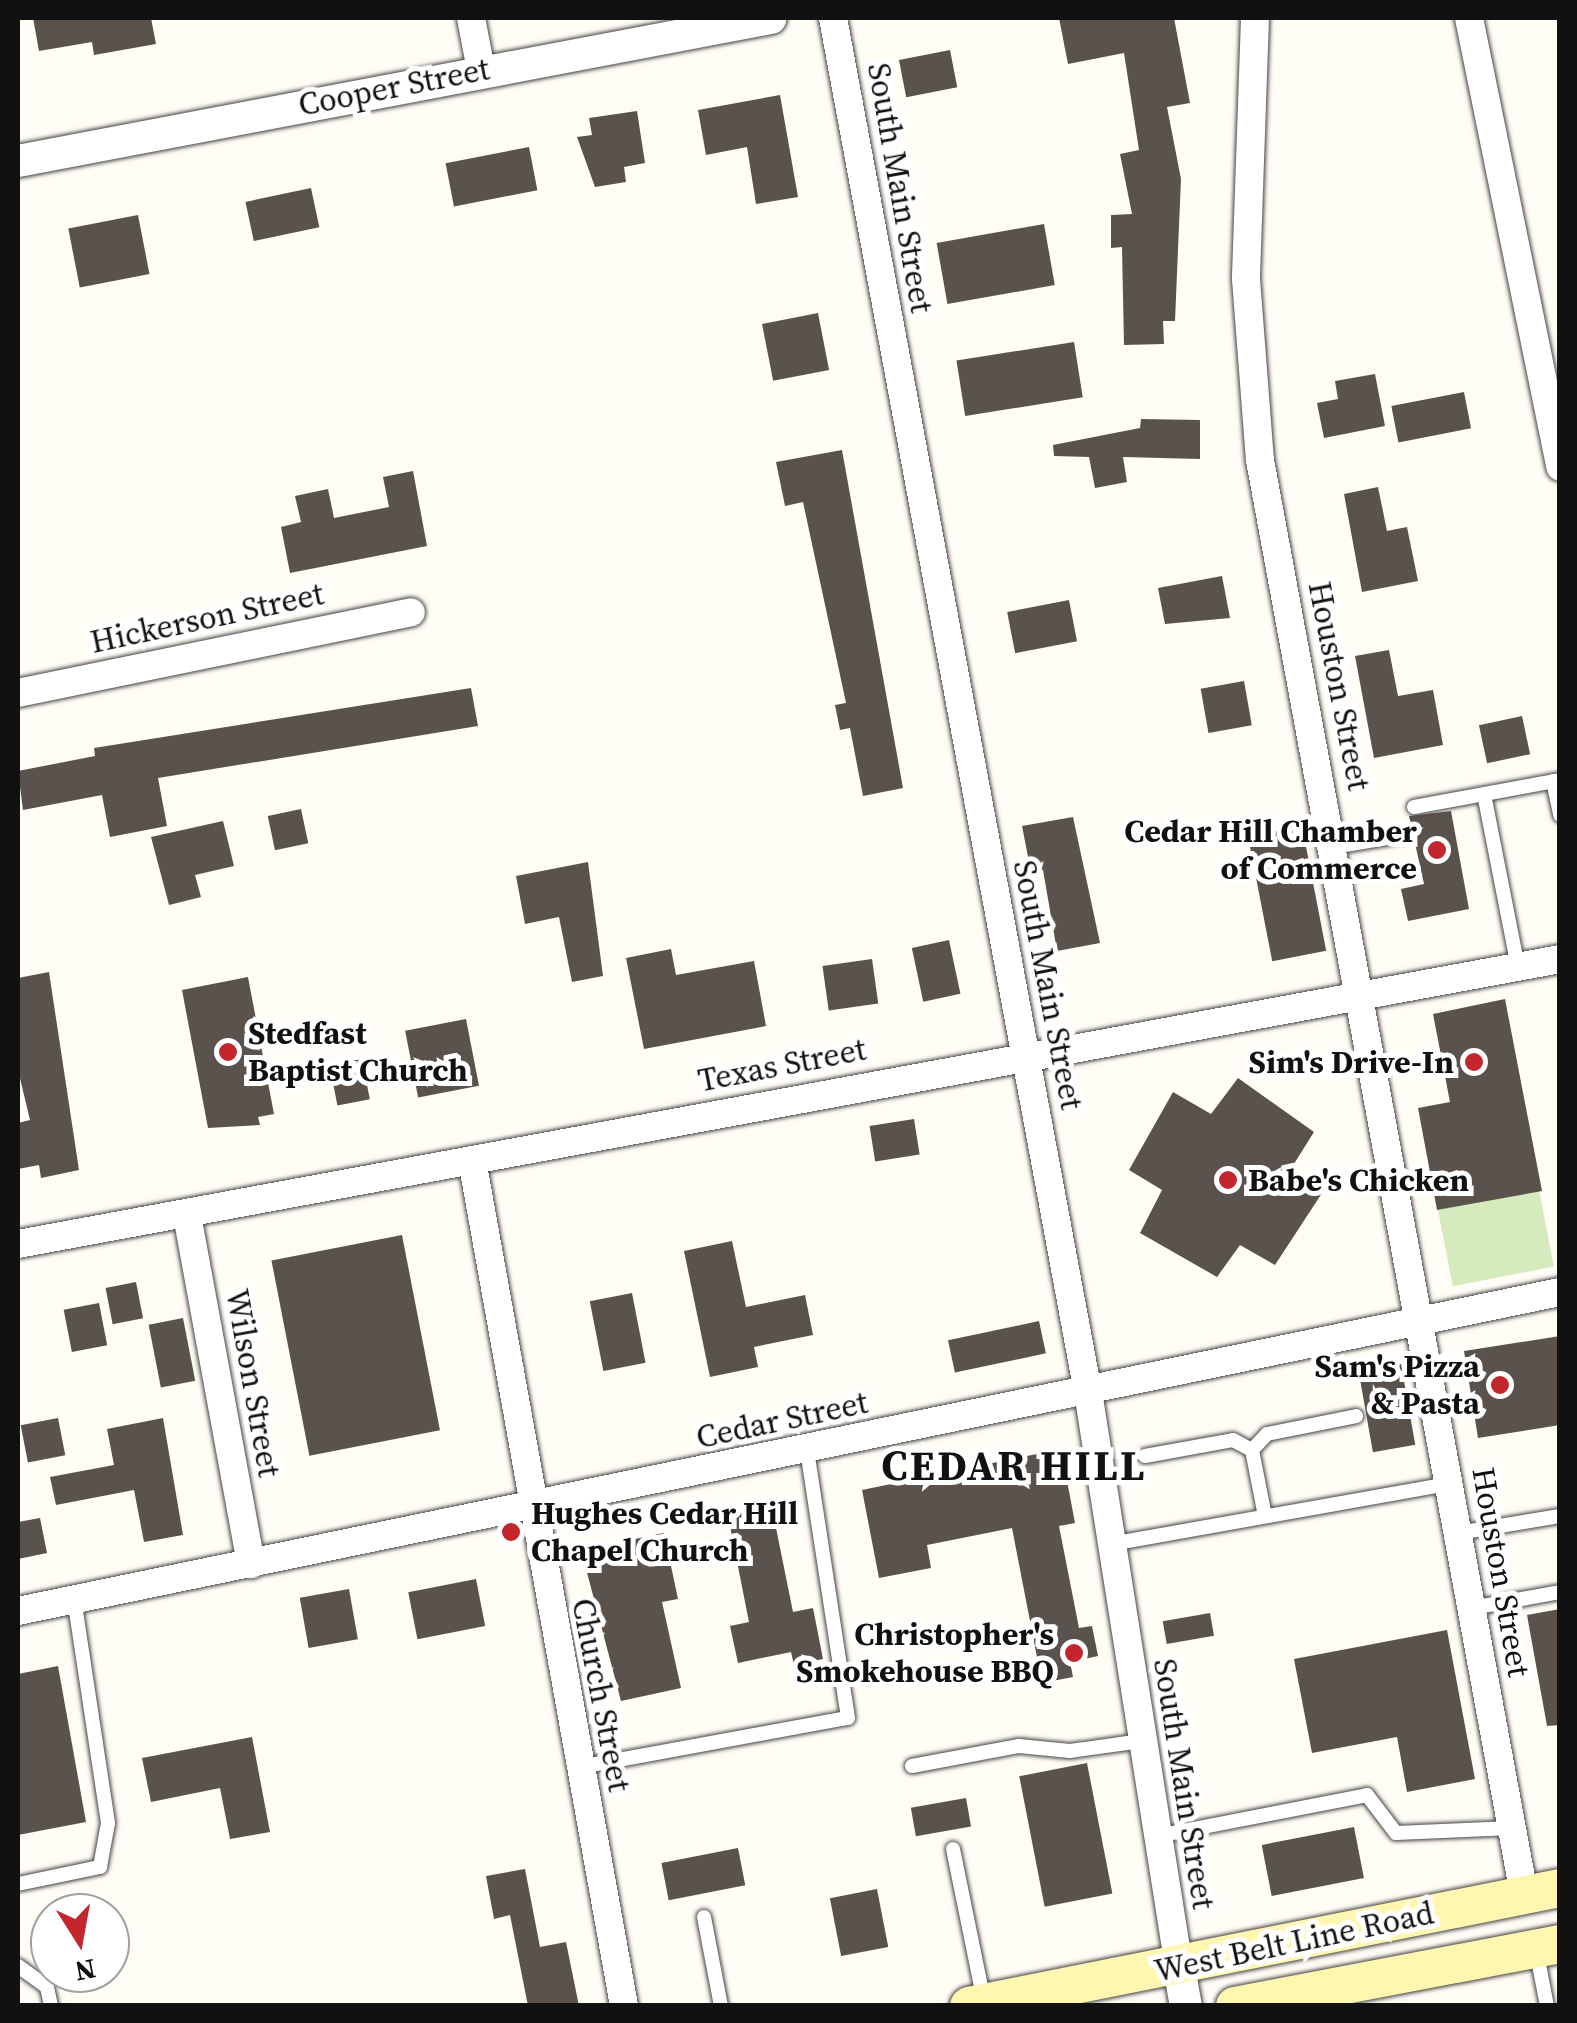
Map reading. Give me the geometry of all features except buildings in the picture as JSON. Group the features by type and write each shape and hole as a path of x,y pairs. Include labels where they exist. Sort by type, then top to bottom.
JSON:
{"main road":[{"path":"1542,1891 1548,1946"},
{"name":"West Belt Line Road","path":"976,2004 1179,1967 1542,1891"},
{"name":"West Belt Line Road","path":"1235,2006 1548,1946"}],"street":[{"path":"471,18 482,70"},
{"name":"Cooper Street","path":"18,160 699,24 772,18"},
{"name":"South Main Street","path":"833,18 1088,1392 1179,1967"},
{"name":"Houston Street","path":"1255,18 1246,279 1260,460 1512,1828 1542,1891"},
{"path":"1468,18 1560,467"},
{"name":"Hickerson Street","path":"18,693 411,612"},
{"name":"Texas Street","path":"18,1244 1025,1054 1560,959"},
{"name":"Church Street","path":"472,1160 530,1508 624,2006"},
{"name":"Wilson Street","path":"186,1214 251,1564"},
{"name":"Cedar Street","path":"18,1610 807,1451 1560,1292"},
{"path":"1179,1967 1186,2006"}],"lane":[{"path":"1414,807 1556,780 1560,815"},
{"path":"1484,794 1518,967"},
{"path":"1334,847 1405,835"},
{"path":"1252,1450 1267,1434 1356,1416"},
{"path":"1145,1456 1234,1440 1252,1450 1266,1516"},
{"path":"579,1768 848,1718 807,1451"},
{"path":"1111,1544 1449,1484"},
{"path":"1458,1533 1560,1516"},
{"path":"1472,1608 1560,1592"},
{"path":"18,1884 100,1867 108,1823 74,1599"},
{"path":"912,1766 1019,1746 1070,1752 1142,1741"},
{"path":"1156,1836 1367,1795 1396,1834 1512,1828"},
{"path":"953,1849 976,2004"},
{"path":"704,1917 721,2006"},
{"path":"1547,2006 1548,1946"},
{"path":"18,1966 47,1987 51,2006"}],"green space":[{"path":"1539,1190 1554,1267 1453,1286 1438,1210"}],"place":[{"name":"Cedar Hill Chamber of Commerce","path":"1437,850"},
{"name":"Stedfast Baptist Church","path":"228,1052"},
{"name":"Sim's Drive-In","path":"1474,1062"},
{"name":"Babe's Chicken","path":"1228,1180"},
{"name":"Sam's Pizza & Pasta","path":"1500,1385"},
{"name":"Hughes Cedar Hill Chapel Church","path":"511,1532"},
{"name":"Christopher's Smokehouse BBQ","path":"1074,1653"}],"district":[{"name":"CEDAR HILL","path":"1014,1465"}]}
